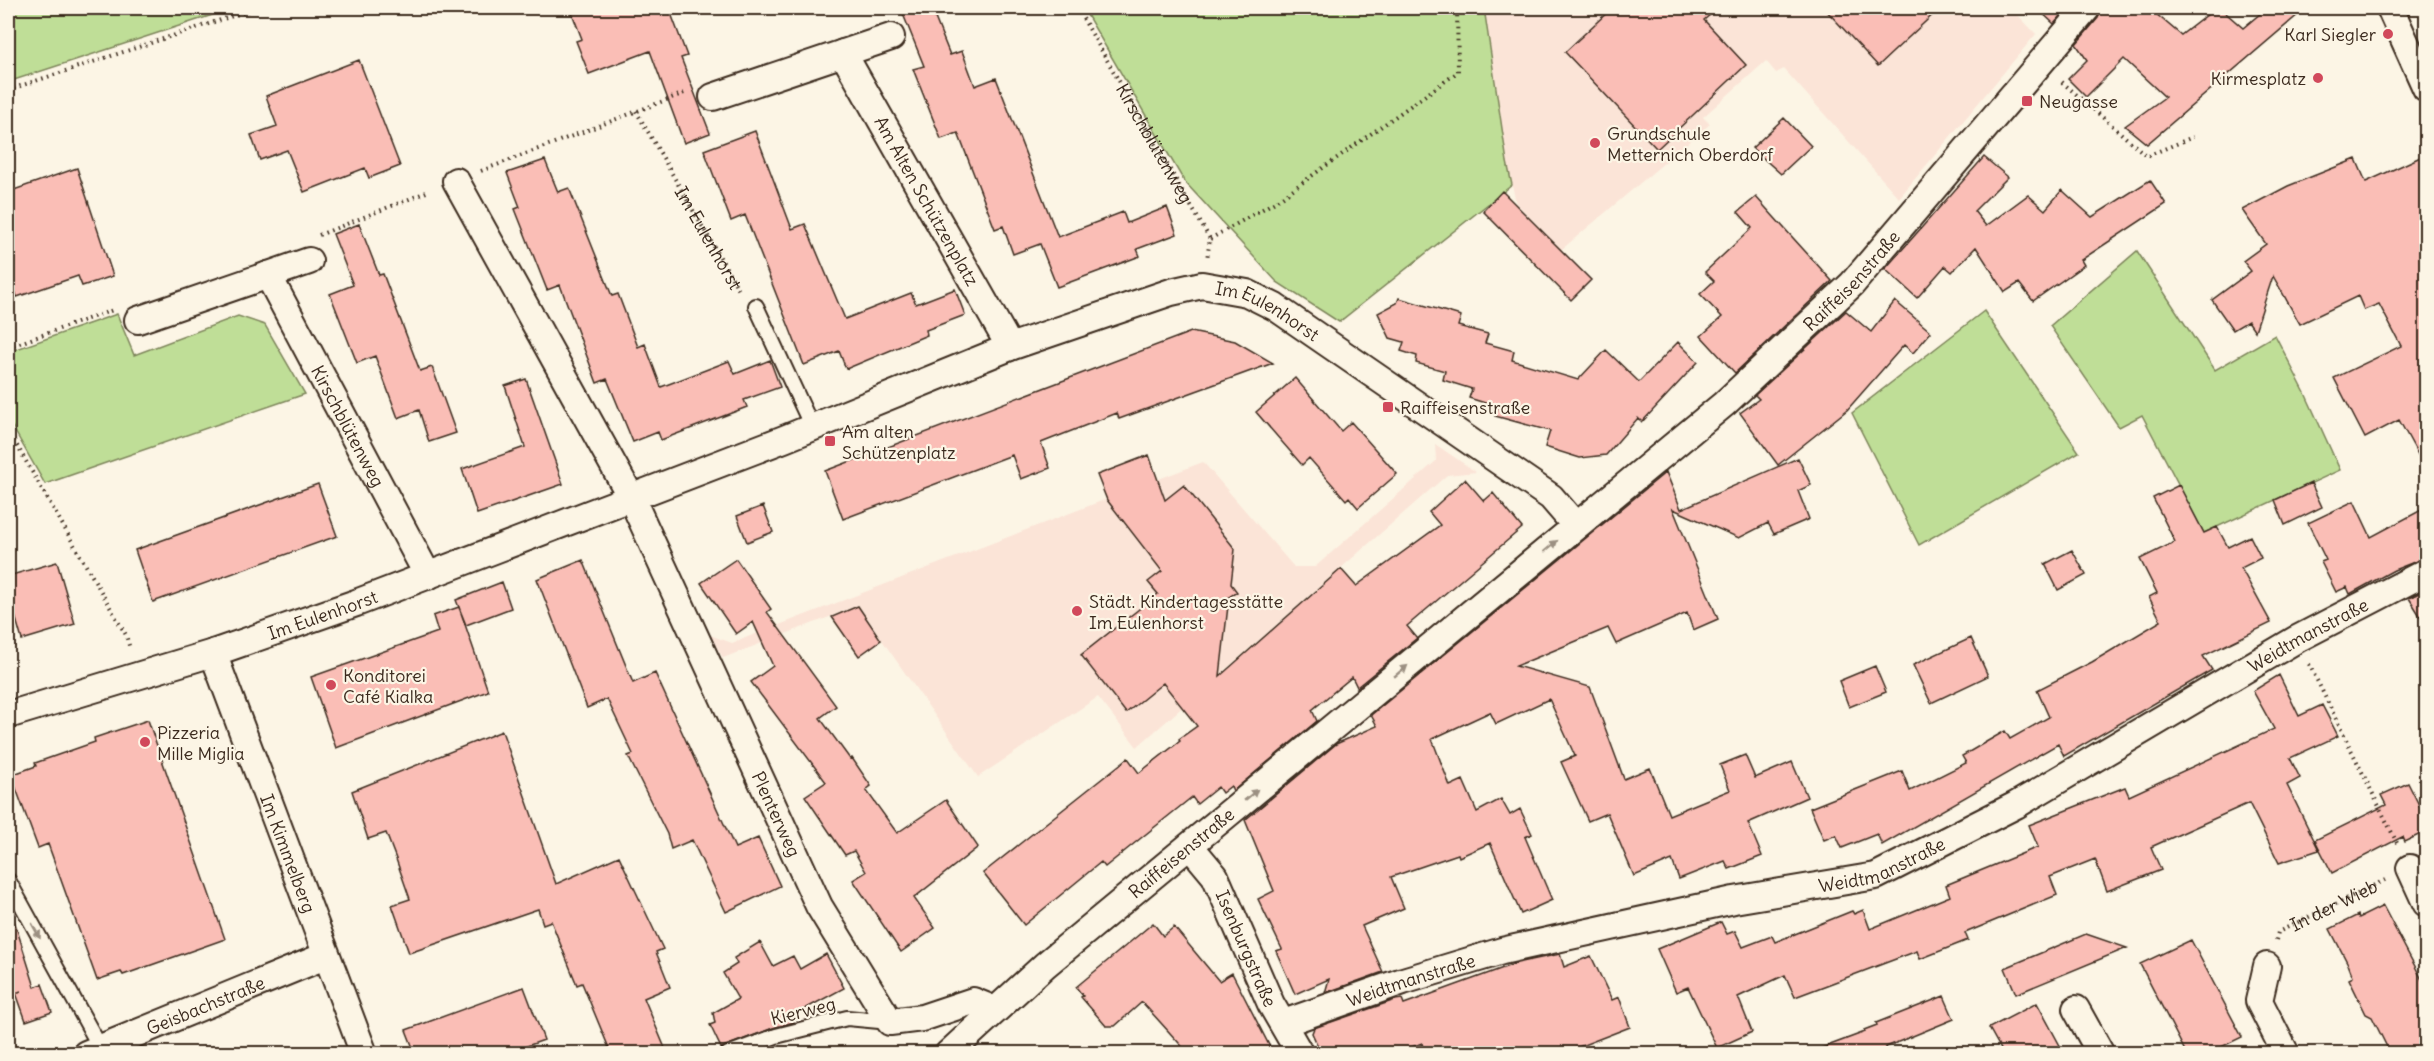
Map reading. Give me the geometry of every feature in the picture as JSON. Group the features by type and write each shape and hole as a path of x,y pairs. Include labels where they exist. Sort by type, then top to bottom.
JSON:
{"street":[{"name":"Raiffeisenstraße","path":"948,1053 1045,965 1724,404 1852,284 2039,61 2087,8"},
{"path":"2390,8 2427,88"},
{"path":"713,97 891,37"},
{"name":"Am Alten Schützenplatz","path":"843,53 1010,347"},
{"path":"456,181 631,497"},
{"path":"138,320 268,276 310,249"},
{"name":"Kirschblütenweg","path":"268,276 428,576"},
{"name":"Im Eulenhorst","path":"8,715 213,653 428,576 812,428 1010,347 1171,291 1202,285 1247,293 1275,307 1551,497 1576,526"},
{"name":"Plenterweg","path":"631,497 819,906 890,1022"},
{"name":"Weidtmanstraße","path":"1284,1023 1403,981 1502,951 1734,900 1876,876 2016,805 2297,639 2427,572"},
{"name":"Im Kimmelberg","path":"213,653 364,1053"},
{"name":"Isenburgstraße","path":"1190,846 1215,876 1271,1004 1300,1053"},
{"path":"2410,868 2427,903"},
{"name":"Geisbachstraße","path":"93,1050 326,956"},
{"path":"2267,966 2259,1001 2286,1053"},
{"path":"890,1022 922,1018 973,1001 994,1010"},
{"path":"2076,1009 2101,1053"}],"lane":[{"name":"Im Eulenhorst","path":"756,306 812,428"},
{"path":"8,880 93,1050"},
{"name":"Kierweg","path":"728,1053 776,1036 847,1018 890,1022"}],"path":[{"path":"8,90 257,8"},
{"name":"Kirschblütenweg","path":"1077,8 1210,239"},
{"path":"1202,285 1210,239 1275,201 1458,72 1457,8"},
{"path":"2039,61 2147,156 2193,136"},
{"path":"310,249 456,181 636,111 694,90 713,97"},
{"name":"Im Eulenhorst","path":"636,111 743,298 756,306"},
{"path":"8,347 117,308 138,320"},
{"path":"8,430 126,635 138,675"},
{"path":"2297,639 2410,868"},
{"name":"In der Wieb","path":"2267,966 2278,932 2410,868"}],"shaded area":[{"name":"Grundschule Metternich Oberdorf","path":"1484,8 2011,8 2036,34 1899,198 1784,69 1776,73 1766,61 1703,117 1710,124 1561,250 1516,203 1507,162"},
{"name":"Städt. Kindertagesstätte Im Eulenhorst","path":"1435,444 1476,472 1447,475 1137,747 1098,697 978,777 858,606 723,658 710,635 732,643 1203,462 1294,567 1315,567 1436,461"}],"green space":[{"path":"8,8 234,8 8,82"},
{"path":"1083,8 1484,8 1512,185 1339,322 1277,282 1184,181"},
{"path":"2137,251 2215,370 2275,335 2305,393 2340,470 2204,533 2142,415 2119,427 2050,326"},
{"path":"1984,311 2079,452 1919,545 1852,413"},
{"path":"117,314 134,355 238,316 265,325 305,394 45,484 8,419 8,352"}],"building":[{"path":"570,8 669,8 687,56 681,58 710,133 684,143 650,51 589,74 576,41 582,39"},
{"path":"919,8 931,8 950,55 962,51 975,86 996,78 1058,237 1123,212 1127,223 1167,207 1177,234 1137,249 1140,256 1057,287 1040,244 1013,254 1003,226 995,229 958,133 941,139 913,69 924,66 903,14"},
{"path":"1612,8 1718,8 1704,20 1746,65 1657,149 1565,52"},
{"path":"1824,8 1940,8 1878,66"},
{"path":"2037,8 2068,8 2054,24"},
{"path":"2102,8 2149,8 2181,35 2216,8 2220,8 2243,28 2267,8 2306,8 2147,144 2125,126 2165,97 2124,59 2086,97 2068,79 2087,60 2076,44 2098,18"},
{"path":"359,60 400,166 369,178 365,168 304,192 287,150 260,160 251,135 277,126 266,96"},
{"path":"1784,118 1811,146 1781,174 1752,148"},
{"path":"755,131 792,229 805,224 845,319 911,293 916,304 955,289 965,315 926,330 927,335 846,369 839,351 804,365 745,215 731,221 704,150"},
{"path":"2427,154 2427,471 2399,420 2365,438 2334,378 2401,346 2379,304 2364,310 2358,296 2300,324 2273,276 2255,331 2248,321 2233,330 2212,300 2251,271 2243,261 2266,244 2242,210 2288,186 2356,159 2366,182"},
{"path":"1984,157 2008,177 1974,211 1986,226 2028,195 2045,210 2062,190 2092,217 2150,180 2166,204 2081,260 2084,265 2033,301 2019,283 2005,292 1976,247 1952,272 1945,266 1917,298 1885,269"},
{"path":"545,160 558,192 569,188 612,296 618,294 638,347 645,344 661,387 729,361 735,374 770,360 780,387 744,400 747,407 661,440 658,432 633,442 607,379 597,383 560,285 547,290 515,209 520,207 507,173"},
{"path":"77,168 113,276 82,286 78,276 17,297 8,269 8,192"},
{"path":"1502,191 1591,280 1571,300 1483,211"},
{"path":"1756,197 1832,281 1735,373 1701,336 1722,317 1700,294 1714,281 1705,272 1752,228 1738,212"},
{"path":"359,224 379,275 383,274 420,371 432,367 456,433 429,442 419,410 398,418 375,356 357,363 330,294 353,285 333,234"},
{"path":"1399,298 1461,316 1458,326 1488,334 1485,343 1514,351 1512,360 1578,380 1606,350 1639,382 1678,342 1698,362 1642,422 1638,418 1606,455 1580,458 1545,447 1550,431 1495,416 1498,407 1469,398 1472,389 1443,380 1445,371 1416,363 1417,356 1401,351 1404,342 1390,338 1378,313 1397,303"},
{"path":"1895,301 1931,332 1913,353 1904,345 1847,410 1778,465 1740,413 1759,399 1755,395 1846,311 1871,332"},
{"path":"1191,332 1235,341 1273,363 1119,419 1117,413 1041,443 1050,468 1021,479 1012,455 843,519 825,471"},
{"path":"1295,378 1341,431 1351,422 1397,474 1358,508 1349,497 1346,500 1309,458 1302,465 1256,412"},
{"path":"526,379 563,484 477,514 462,469 525,447 505,386"},
{"path":"1149,455 1165,500 1184,485 1235,549 1231,584 1237,592 1229,597 1220,676 1341,569 1356,586 1440,525 1429,512 1465,479 1484,501 1493,493 1522,528 1407,626 1417,638 1357,687 1352,677 1312,710 1317,721 1233,791 1231,786 1222,793 1218,787 1197,804 1192,797 1105,867 1101,862 1024,925 983,873 1128,758 1139,773 1197,726 1163,683 1126,713 1081,655 1158,594 1148,582 1162,571 1107,500 1097,475"},
{"path":"1798,458 1811,485 1798,491 1809,519 1774,534 1768,523 1739,538 1673,509 1718,619 1693,630 1687,613 1616,644 1608,628 1516,666 1590,687 1624,779 1650,768 1669,815 1730,790 1720,765 1745,755 1755,778 1792,762 1807,797 1748,823 1762,856 1729,869 1725,861 1679,879 1672,860 1634,876 1607,813 1588,821 1561,762 1575,756 1549,699 1496,724 1490,712 1432,739 1450,786 1463,780 1477,812 1501,799 1510,815 1520,809 1532,834 1525,837 1552,900 1521,914 1490,843 1459,857 1458,854 1391,877 1404,908 1362,926 1383,972 1325,993 1329,979 1295,994 1276,951 1282,949 1258,899 1274,891 1245,820 1336,744 1377,726 1371,715 1666,472 1681,509"},
{"path":"2311,483 2322,507 2285,525 2275,500"},
{"path":"318,484 337,536 153,602 135,550"},
{"path":"2179,485 2204,533 2217,527 2228,547 2250,536 2261,558 2241,568 2271,623 2203,656 2212,670 2064,756 2058,744 1882,845 1877,834 1842,848 1836,835 1824,840 1810,808 1902,771 1910,791 1966,763 1962,756 2005,731 2010,739 2049,717 2037,690 2092,662 2161,621 2149,597 2157,593 2140,559 2175,542 2153,498"},
{"path":"2354,501 2371,537 2427,507 2427,557 2394,570 2350,594 2347,587 2336,592 2321,562 2326,560 2308,523"},
{"path":"763,506 773,532 747,542 737,516"},
{"path":"2072,550 2086,575 2058,590 2045,564"},
{"path":"736,559 771,609 767,612 836,706 820,718 871,786 866,790 897,833 946,800 978,847 914,898 935,928 901,952 853,880 866,872 854,851 845,855 805,796 826,782 751,682 773,666 753,622 736,634 701,583"},
{"path":"583,560 633,683 655,673 735,848 758,838 780,886 726,912 692,840 671,849 667,834 628,756 633,754 607,699 587,708 537,579"},
{"path":"57,562 75,624 22,640 8,591 8,576"},
{"path":"502,582 511,608 466,625 456,600"},
{"path":"2427,589 2427,627 2409,598"},
{"path":"858,606 881,640 859,656 832,617"},
{"path":"459,607 488,691 336,748 311,677 438,632 433,616"},
{"path":"1971,638 1988,676 1931,703 1913,665"},
{"path":"1875,666 1886,692 1849,707 1839,681"},
{"path":"2279,675 2299,716 2322,705 2338,736 2290,758 2300,778 2287,785 2319,850 2279,863 2249,803 2151,847 2161,870 2107,891 2095,859 2050,877 2057,895 1965,933 1968,940 1920,959 1917,951 1795,997 1785,975 1738,997 1752,1032 1717,1048 1688,987 1676,992 1657,949 1721,922 1727,934 1735,931 1743,947 1772,936 1775,942 1852,911 1854,914 1863,910 1870,929 1950,896 1946,885 2038,847 2029,825 2125,787 2129,796 2274,729 2253,691"},
{"path":"148,720 225,939 123,975 121,972 97,980 48,844 38,848 11,775 36,766 35,763 95,742 94,738"},
{"path":"502,731 556,884 619,856 663,949 656,952 670,987 644,998 667,1053 611,1053 582,983 577,985 551,921 543,924 538,909 409,953 392,905 410,899 396,859 386,833 368,839 352,791"},
{"path":"2408,783 2427,821 2427,831 2404,842 2402,837 2332,873 2315,840 2386,805 2381,795"},
{"path":"2383,906 2427,989 2427,1053 2390,1053 2372,1017 2366,1014 2349,979 2353,977 2330,929"},
{"path":"8,917 13,917 35,987 42,984 52,1012 26,1021 16,993 21,991 8,996"},
{"path":"1153,923 1163,936 1174,927 1219,981 1232,973 1273,1053 1188,1053 1142,1002 1115,1026 1106,1026 1081,997 1083,996 1076,987"},
{"path":"2086,934 2127,948 2016,994 2005,968"},
{"path":"2191,940 2242,1037 2209,1053 2186,1053 2140,964"},
{"path":"760,942 773,966 793,956 800,969 826,954 844,988 790,1017 794,1022 721,1048 710,1025 715,1023 713,1013 738,999 723,973 737,964 734,958"},
{"path":"1560,954 1564,967 1591,956 1612,1000 1619,997 1630,1027 1563,1053 1424,1053 1422,1043 1396,1053 1321,1053 1312,1033 1314,1028 1395,1000 1402,999 1404,1004 1517,963"},
{"path":"524,987 544,1040 507,1053 415,1053 406,1030"},
{"path":"1944,996 1954,1019 1886,1047 1887,1053 1815,1053 1814,1051 1865,1032 1864,1030 1877,1025 1876,1023"},
{"path":"2037,1003 2064,1053 2003,1053 1989,1028"}],"place":[{"name":"Karl Siegler","path":"2388,34"},
{"name":"Kirmesplatz","path":"2318,78"},
{"name":"Neugasse","path":"2027,101"},
{"name":"Grundschule Metternich Oberdorf","path":"1595,143"},
{"name":"Raiffeisenstraße","path":"1388,407"},
{"name":"Am alten Schützenplatz","path":"830,441"},
{"name":"Städt. Kindertagesstätte Im Eulenhorst","path":"1077,611"},
{"name":"Konditorei Café Kialka","path":"331,685"},
{"name":"Pizzeria Mille Miglia","path":"145,742"}]}
